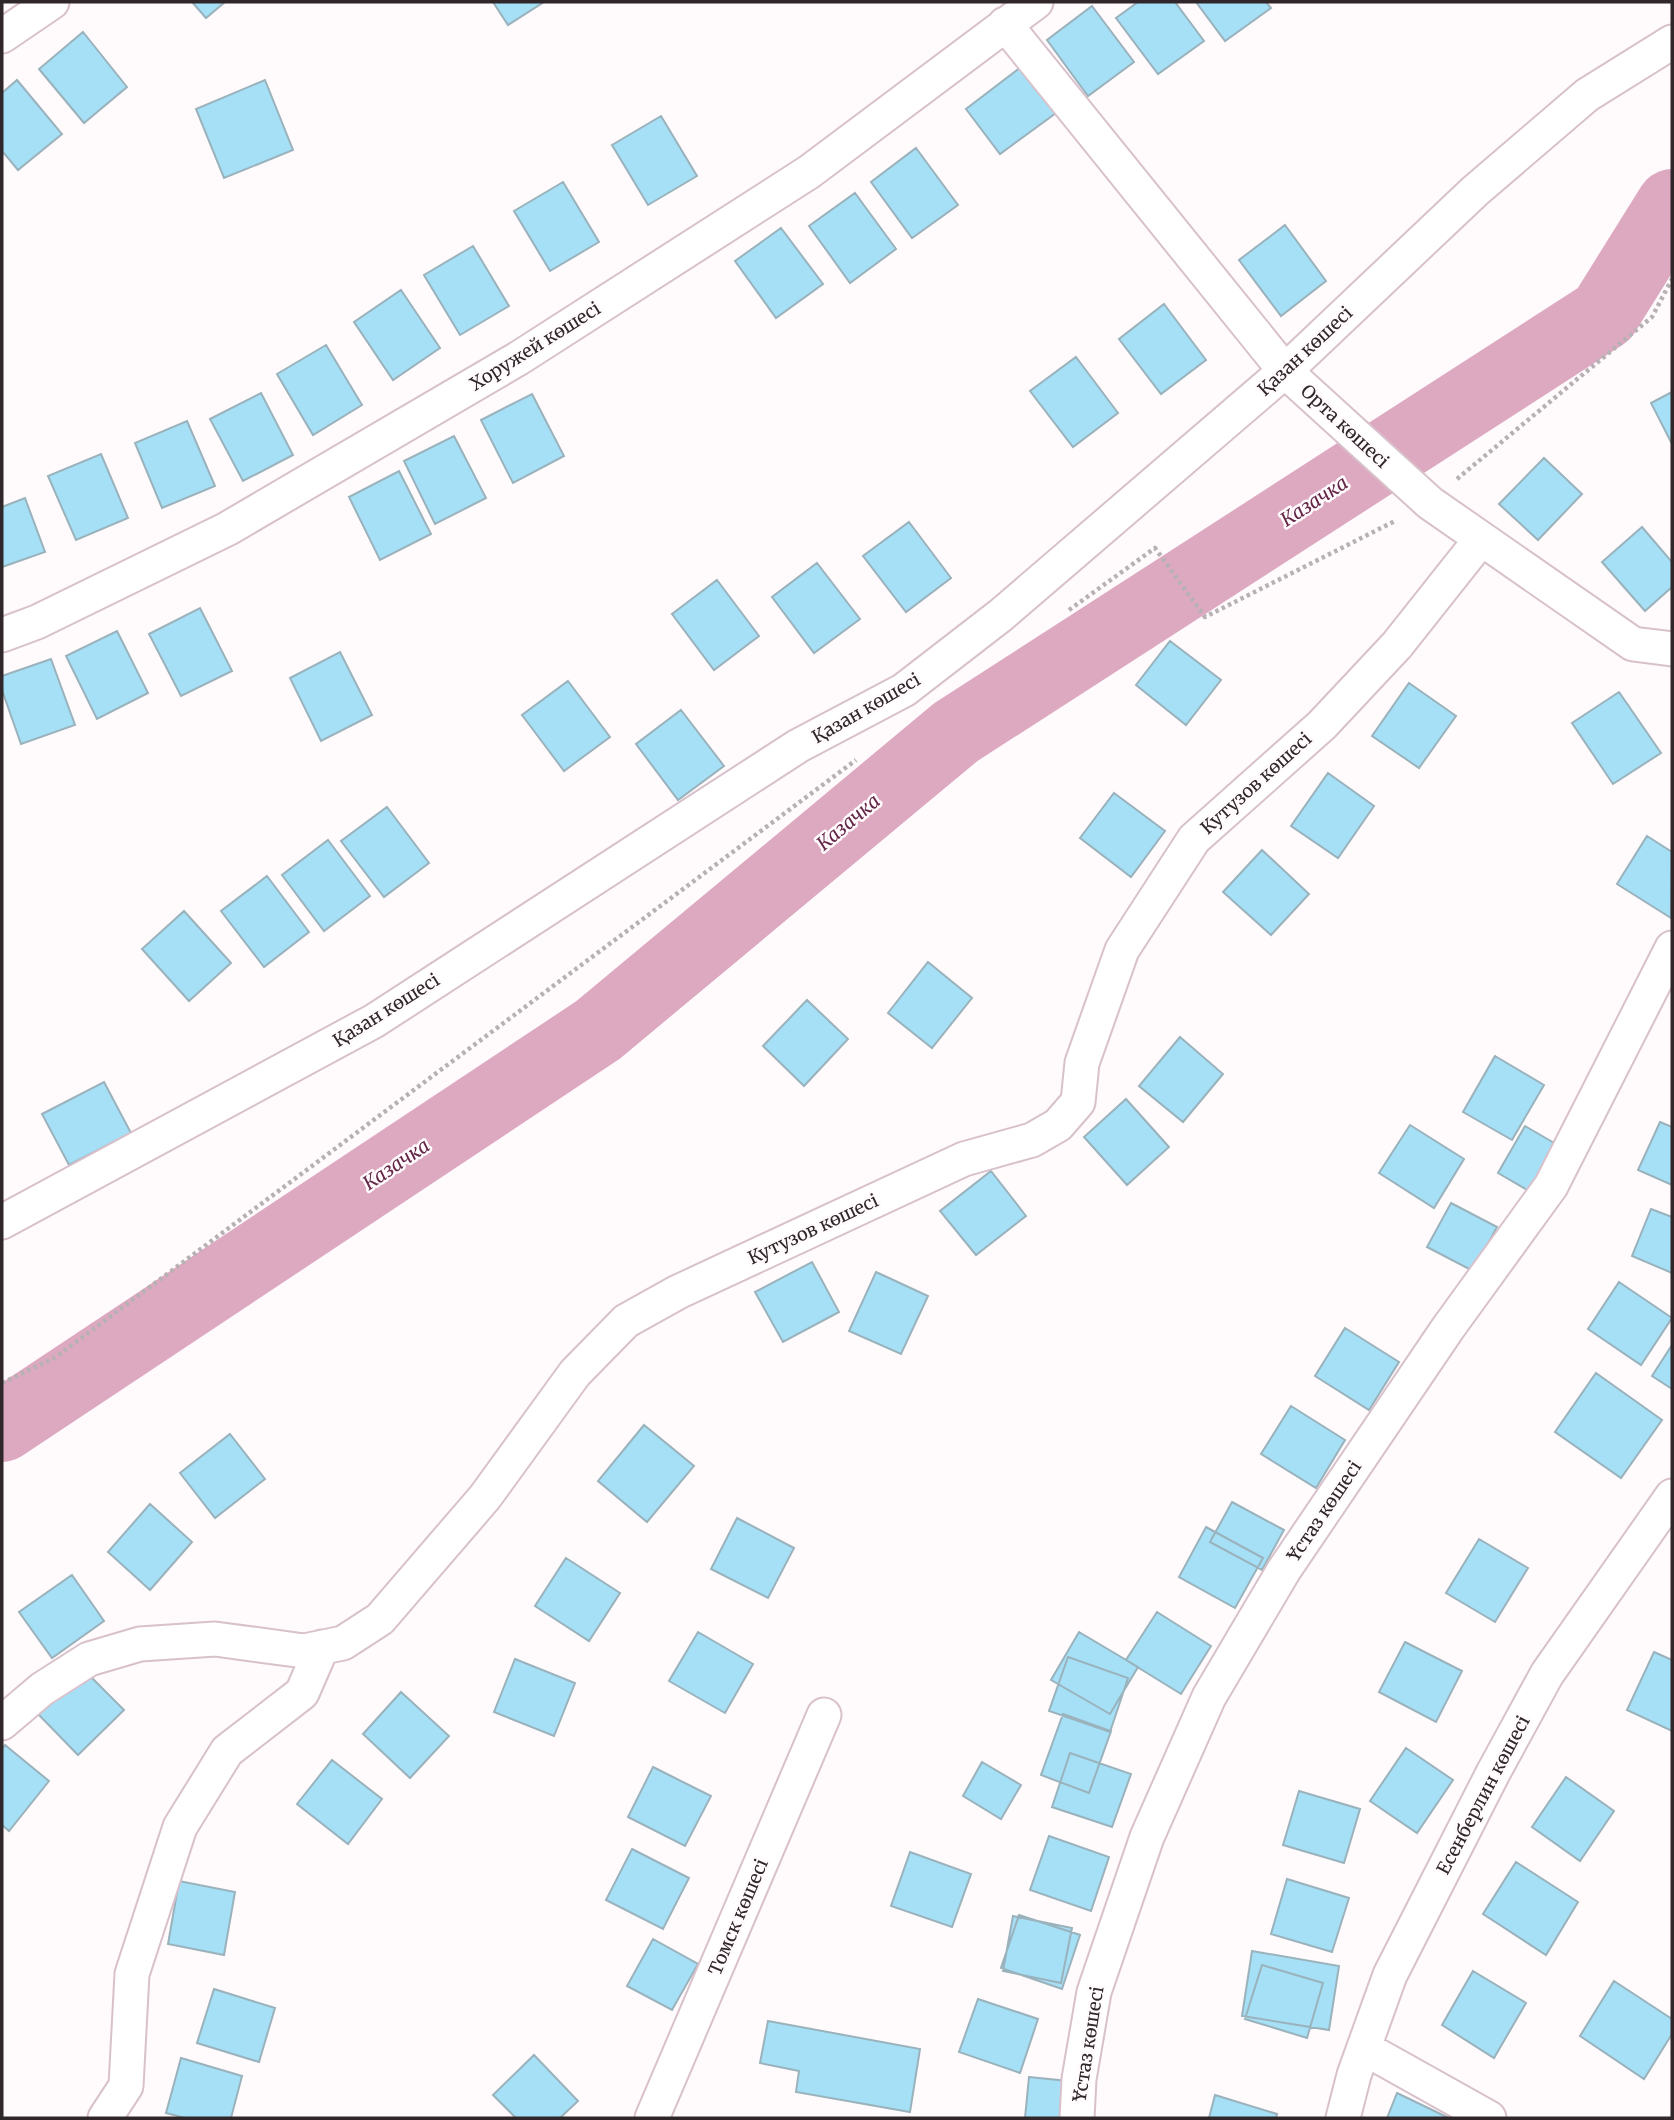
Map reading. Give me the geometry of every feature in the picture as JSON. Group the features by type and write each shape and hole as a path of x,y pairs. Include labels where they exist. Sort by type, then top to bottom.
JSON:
{"street":[{"path":"2,36 52,2"},
{"name":"Хоружей көшесі","path":"2,635 37,622 226,528 519,358 809,172 1036,2"},
{"name":"Орта көшесі","path":"1005,24 1295,379 1423,498 1633,644 1672,649"},
{"name":"Қазан көшесі","path":"2,1222 374,1021 798,746 904,690 1295,379 1475,191 1577,104 1672,42"},
{"name":"Кутузов көшесі","path":"2,1723 42,1689 89,1660 140,1644 215,1639 304,1651 343,1643 380,1619 485,1497 575,1373 626,1321 678,1292 964,1158 1032,1140 1058,1125 1078,1102 1082,1063 1122,950 1194,839 1322,725 1397,645 1481,539"},
{"name":"Ұстаз көшесі","path":"1077,2118 1079,2079 1094,1992 1147,1837 1209,1697 1284,1570 1448,1328 1551,1186 1672,948"},
{"name":"Есенберлин көшесі","path":"1343,2118 1390,1975 1547,1674 1672,1496"},
{"path":"105,2118 125,2086 132,1974 180,1827 227,1751 302,1693 322,1647"},
{"name":"Томск көшесі","path":"652,2118 824,1715"},
{"path":"1364,2048 1489,2118"}],"path":[{"path":"1065,612 1155,548 1205,617 1423,498 1652,317 1672,279"},
{"path":"2,1383 56,1357 863,755"}],"building":[{"path":"192,2 225,2 206,18"},
{"path":"493,2 544,2 508,25"},
{"path":"1138,2 1175,2 1204,41 1158,74 1116,18"},
{"path":"1196,2 1266,2 1271,8 1225,41"},
{"path":"1092,6 1134,62 1088,96 1047,40"},
{"path":"83,32 127,87 84,123 39,69"},
{"path":"1021,67 1056,113 1000,154 966,109"},
{"path":"17,80 62,134 18,170 2,151 2,93"},
{"path":"265,80 293,150 224,178 196,109"},
{"path":"661,116 697,176 648,205 612,145"},
{"path":"916,148 958,205 912,238 871,182"},
{"path":"563,182 599,242 550,271 514,211"},
{"path":"855,193 896,249 850,283 809,226"},
{"path":"1285,225 1326,281 1281,316 1239,260"},
{"path":"781,228 823,284 776,318 735,261"},
{"path":"473,246 509,306 460,335 424,275"},
{"path":"401,290 440,348 393,380 354,322"},
{"path":"1164,304 1206,360 1161,394 1119,339"},
{"path":"326,345 362,405 313,435 277,374"},
{"path":"1076,357 1118,413 1073,447 1030,391"},
{"path":"1672,392 1672,444 1651,403"},
{"path":"261,393 293,455 243,481 210,419"},
{"path":"532,394 564,456 513,483 481,420"},
{"path":"187,421 215,486 162,508 135,443"},
{"path":"454,436 486,498 435,524 404,461"},
{"path":"101,454 128,518 76,540 48,476"},
{"path":"1544,458 1582,494 1538,540 1499,504"},
{"path":"399,471 431,534 380,560 349,497"},
{"path":"25,498 45,552 2,567 2,507"},
{"path":"909,522 951,578 906,612 863,556"},
{"path":"1642,527 1672,562 1672,587 1645,611 1602,562"},
{"path":"817,563 860,619 814,653 772,597"},
{"path":"717,580 759,636 714,670 672,614"},
{"path":"200,608 232,671 181,696 149,634"},
{"path":"117,631 148,693 97,719 66,656"},
{"path":"1170,641 1221,680 1186,725 1136,685"},
{"path":"340,652 372,715 321,741 290,678"},
{"path":"51,659 75,725 21,744 2,690 2,676"},
{"path":"568,681 610,737 564,771 522,715"},
{"path":"1409,683 1456,716 1419,768 1372,736"},
{"path":"1619,692 1661,753 1613,784 1572,723"},
{"path":"681,710 724,766 678,800 636,744"},
{"path":"1328,773 1374,806 1338,858 1291,826"},
{"path":"1114,793 1165,831 1131,877 1080,838"},
{"path":"387,807 429,863 384,897 341,841"},
{"path":"1647,836 1672,852 1671,918 1617,884"},
{"path":"328,840 370,896 324,931 282,875"},
{"path":"1262,850 1309,894 1271,935 1223,892"},
{"path":"267,876 309,932 264,967 221,911"},
{"path":"184,911 231,963 189,1001 142,949"},
{"path":"928,962 972,998 932,1048 888,1013"},
{"path":"807,1000 848,1039 804,1086 763,1046"},
{"path":"1180,1037 1223,1074 1183,1122 1139,1086"},
{"path":"1495,1056 1544,1085 1512,1140 1463,1112"},
{"path":"104,1082 131,1133 69,1165 42,1114"},
{"path":"1126,1099 1169,1147 1127,1185 1084,1137"},
{"path":"1660,1122 1672,1127 1672,1185 1638,1170"},
{"path":"1410,1125 1464,1159 1434,1208 1379,1173"},
{"path":"1525,1126 1556,1144 1529,1191 1498,1173"},
{"path":"991,1171 1026,1216 976,1255 940,1211"},
{"path":"1451,1203 1497,1227 1473,1271 1427,1247"},
{"path":"1651,1209 1672,1217 1672,1273 1632,1256"},
{"path":"812,1262 839,1312 783,1342 755,1292"},
{"path":"876,1272 928,1296 901,1354 849,1331"},
{"path":"1619,1282 1672,1318 1641,1365 1588,1329"},
{"path":"1345,1328 1399,1362 1369,1410 1315,1376"},
{"path":"1672,1345 1672,1389 1652,1376"},
{"path":"1596,1373 1662,1420 1621,1478 1555,1432"},
{"path":"1291,1406 1345,1440 1316,1488 1261,1454"},
{"path":"644,1425 694,1466 647,1522 598,1481"},
{"path":"230,1434 265,1479 215,1518 180,1473"},
{"path":"1232,1502 1284,1530 1262,1570 1210,1542"},
{"path":"150,1504 192,1542 150,1590 108,1552"},
{"path":"737,1518 794,1548 768,1598 711,1569"},
{"path":"1206,1527 1263,1558 1235,1608 1179,1577"},
{"path":"1479,1539 1528,1568 1495,1622 1446,1593"},
{"path":"566,1558 620,1593 589,1641 535,1606"},
{"path":"72,1575 104,1621 52,1658 19,1612"},
{"path":"1157,1612 1211,1646 1181,1694 1126,1660"},
{"path":"698,1632 753,1664 725,1713 669,1681"},
{"path":"1079,1632 1138,1667 1110,1714 1051,1680"},
{"path":"1405,1642 1462,1671 1436,1722 1379,1692"},
{"path":"1654,1652 1672,1660 1672,1731 1627,1710"},
{"path":"1068,1657 1128,1678 1110,1732 1049,1711"},
{"path":"515,1659 575,1683 554,1736 494,1712"},
{"path":"83,1669 124,1710 78,1755 38,1714"},
{"path":"401,1692 449,1736 410,1778 363,1734"},
{"path":"1063,1714 1111,1731 1089,1793 1041,1775"},
{"path":"5,1745 49,1781 9,1831 2,1825 2,1749"},
{"path":"1406,1748 1453,1780 1417,1833 1370,1801"},
{"path":"1070,1753 1131,1774 1112,1827 1052,1807"},
{"path":"332,1760 382,1799 348,1844 297,1804"},
{"path":"982,1762 1021,1785 1001,1819 963,1796"},
{"path":"653,1767 711,1796 685,1846 628,1817"},
{"path":"1566,1777 1614,1811 1580,1861 1532,1827"},
{"path":"1299,1791 1360,1809 1344,1863 1283,1845"},
{"path":"1049,1836 1109,1857 1091,1911 1030,1890"},
{"path":"632,1849 689,1878 663,1929 606,1900"},
{"path":"910,1852 971,1874 952,1927 891,1906"},
{"path":"1516,1862 1578,1902 1546,1955 1483,1914"},
{"path":"1287,1879 1349,1898 1332,1952 1271,1934"},
{"path":"179,1881 235,1892 224,1955 168,1944"},
{"path":"1019,1915 1080,1935 1062,1989 1001,1968"},
{"path":"1013,1916 1072,1928 1061,1983 1003,1971"},
{"path":"653,1939 698,1964 672,2010 627,1986"},
{"path":"1252,1951 1339,1966 1329,2030 1242,2016"},
{"path":"1262,1965 1323,1983 1307,2038 1245,2019"},
{"path":"1473,1971 1526,2003 1494,2058 1442,2025"},
{"path":"1614,1981 1672,2019 1672,2034 1644,2079 1580,2036"},
{"path":"214,1989 275,2008 259,2062 197,2043"},
{"path":"978,1999 1038,2019 1020,2073 959,2052"},
{"path":"768,2021 920,2049 910,2112 796,2092 799,2071 760,2063"},
{"path":"534,2055 578,2101 560,2118 516,2118 493,2095"},
{"path":"181,2058 242,2076 231,2118 185,2118 166,2113"},
{"path":"1029,2077 1068,2081 1064,2118 1025,2118"},
{"path":"1397,2093 1449,2118 1387,2118"},
{"path":"1215,2095 1277,2114 1276,2118 1209,2118"}],"waterway":[{"name":"Казачка","path":"2,1426 598,1030 956,732 1604,314 1672,205"}]}
